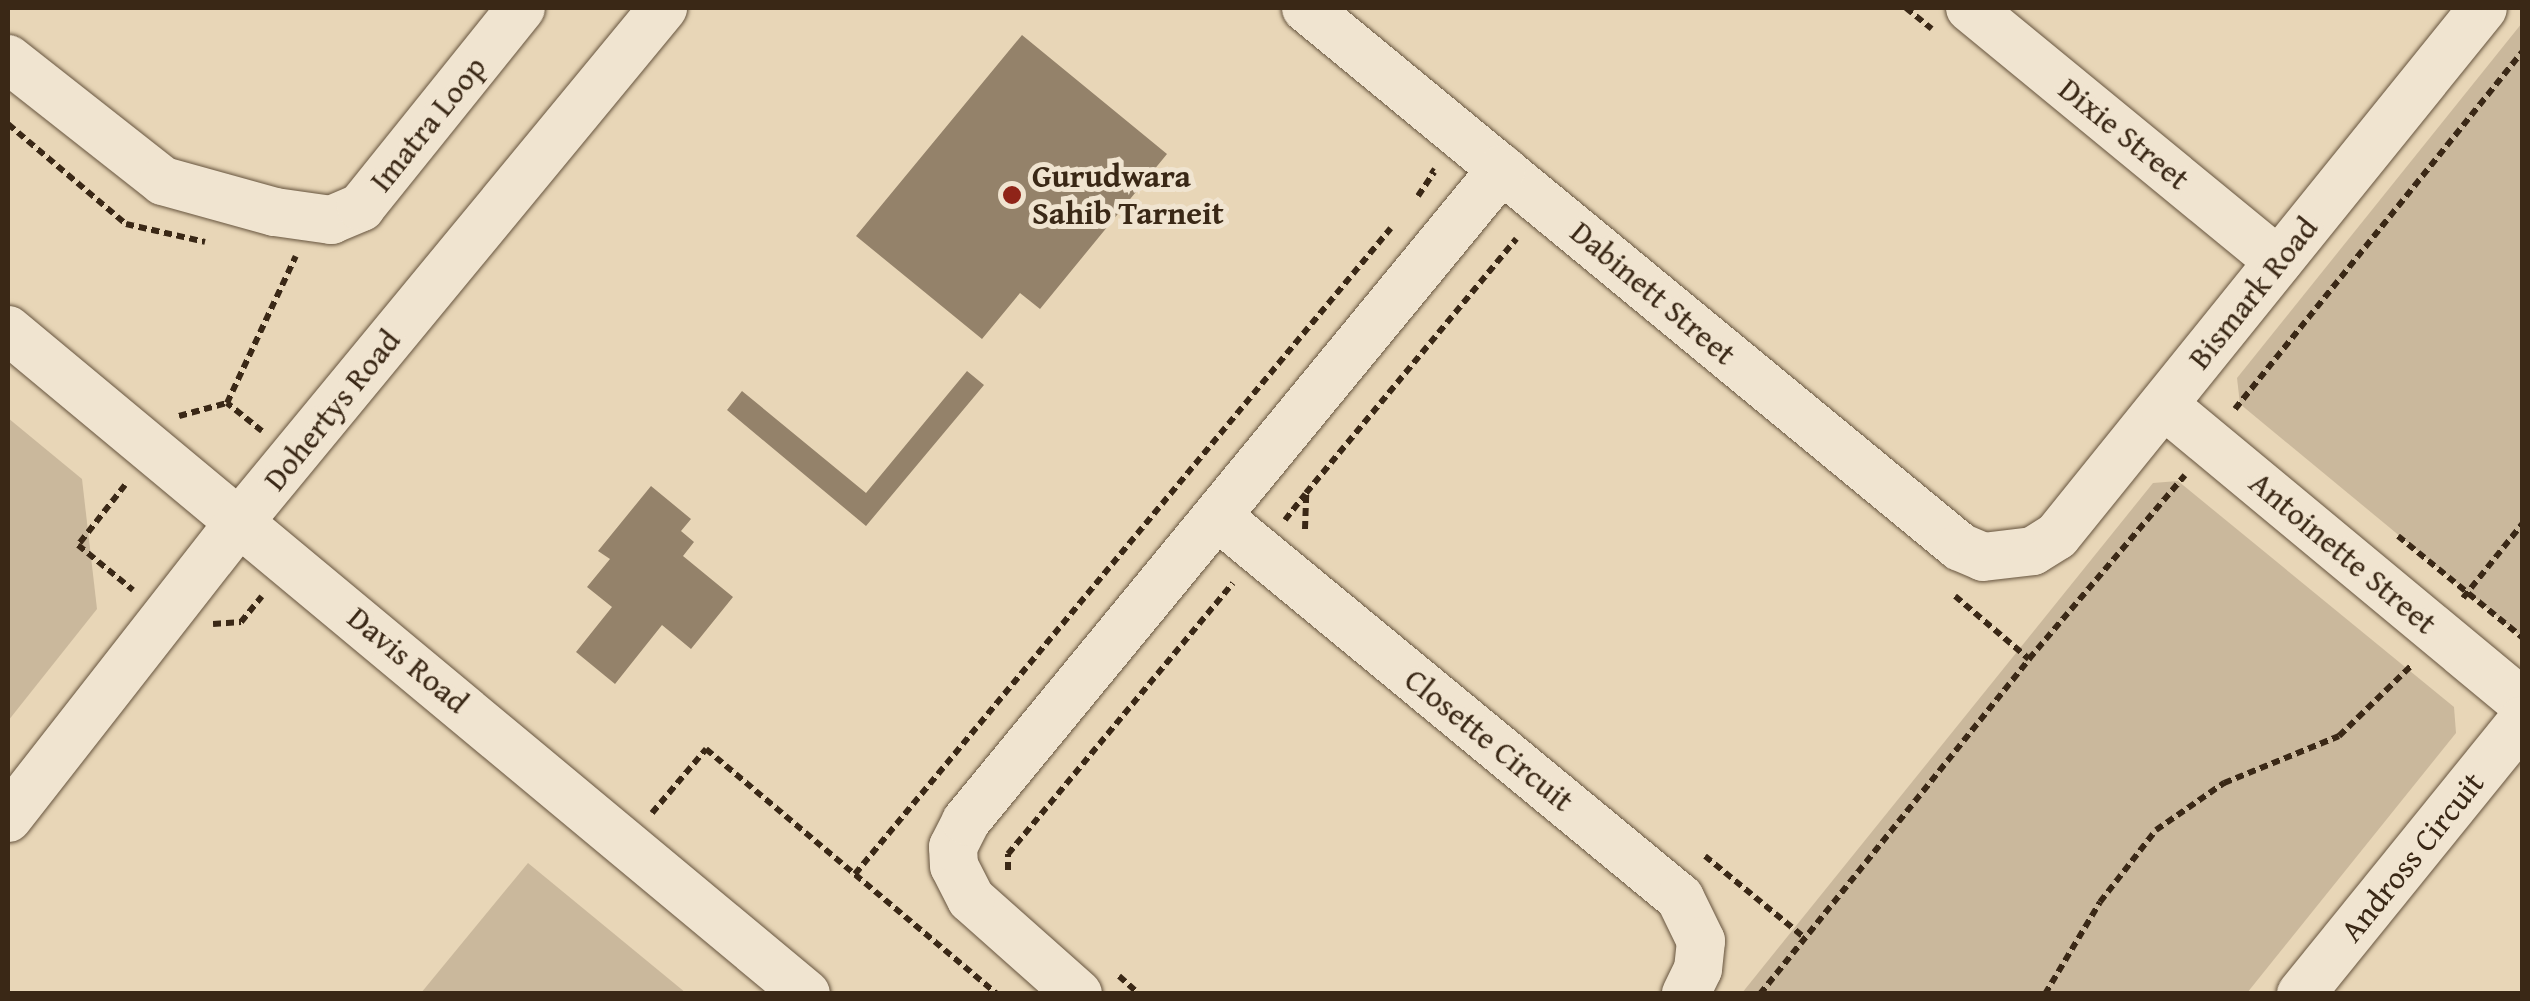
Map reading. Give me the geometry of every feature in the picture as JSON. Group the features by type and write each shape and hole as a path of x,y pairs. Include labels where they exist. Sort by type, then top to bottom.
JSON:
{"street":[{"name":"Imatra Loop","path":"8,59 163,180 275,212 332,220 361,207 521,8"},
{"name":"Dohertys Road","path":"8,818 241,521 662,8"},
{"name":"Dabinett Street","path":"1306,8 1960,547 1983,557 2004,557"},
{"name":"Bismark Road","path":"2004,557 2033,551 2058,536 2483,8"},
{"name":"Dixie Street","path":"1953,20 2278,261"},
{"path":"1094,981 978,909 954,866 953,847 966,821 1502,169"},
{"name":"Davis Road","path":"8,330 806,994"},
{"name":"Antoinette Street","path":"2164,405 2522,702"},
{"name":"Closette Circuit","path":"1217,516 1680,898 1701,941 1698,969 1686,994"},
{"name":"Andross Circuit","path":"2300,994 2522,721"}],"path":[{"path":"1906,8 1953,20"},
{"path":"1760,994 2522,52"},
{"path":"1408,207 1434,172 1420,160"},
{"path":"855,874 1396,222"},
{"path":"1317,539 1302,526 1306,493 1516,240"},
{"path":"2045,994 2100,902 2156,830 2224,783 2339,736 2380,701 2522,524"},
{"path":"1960,601 2004,557"},
{"path":"1008,882 1008,854 1232,584"},
{"path":"637,802 652,814 706,749 997,994"},
{"path":"1698,850 1805,938"},
{"path":"1094,981 1139,994"}],"shaded area":[{"path":"2522,23 2522,637 2240,404 2237,378"},
{"path":"8,418 82,479 97,609 8,721"},
{"path":"2178,481 2454,707 2456,733 2247,993 1742,993 2153,483"},
{"path":"528,863 686,993 421,993"}],"building":[{"name":"Gurudwara Sahib Tarneit","path":"1022,35 1167,154 1040,309 1020,293 982,339 856,236"},
{"path":"967,371 984,385 866,526 727,410 742,391 866,493"},
{"path":"651,486 691,519 681,531 694,542 683,556 733,597 691,649 662,625 615,684 576,652 612,607 587,587 610,559 598,551"}],"place":[{"name":"Gurudwara Sahib Tarneit","path":"1012,195"}]}
